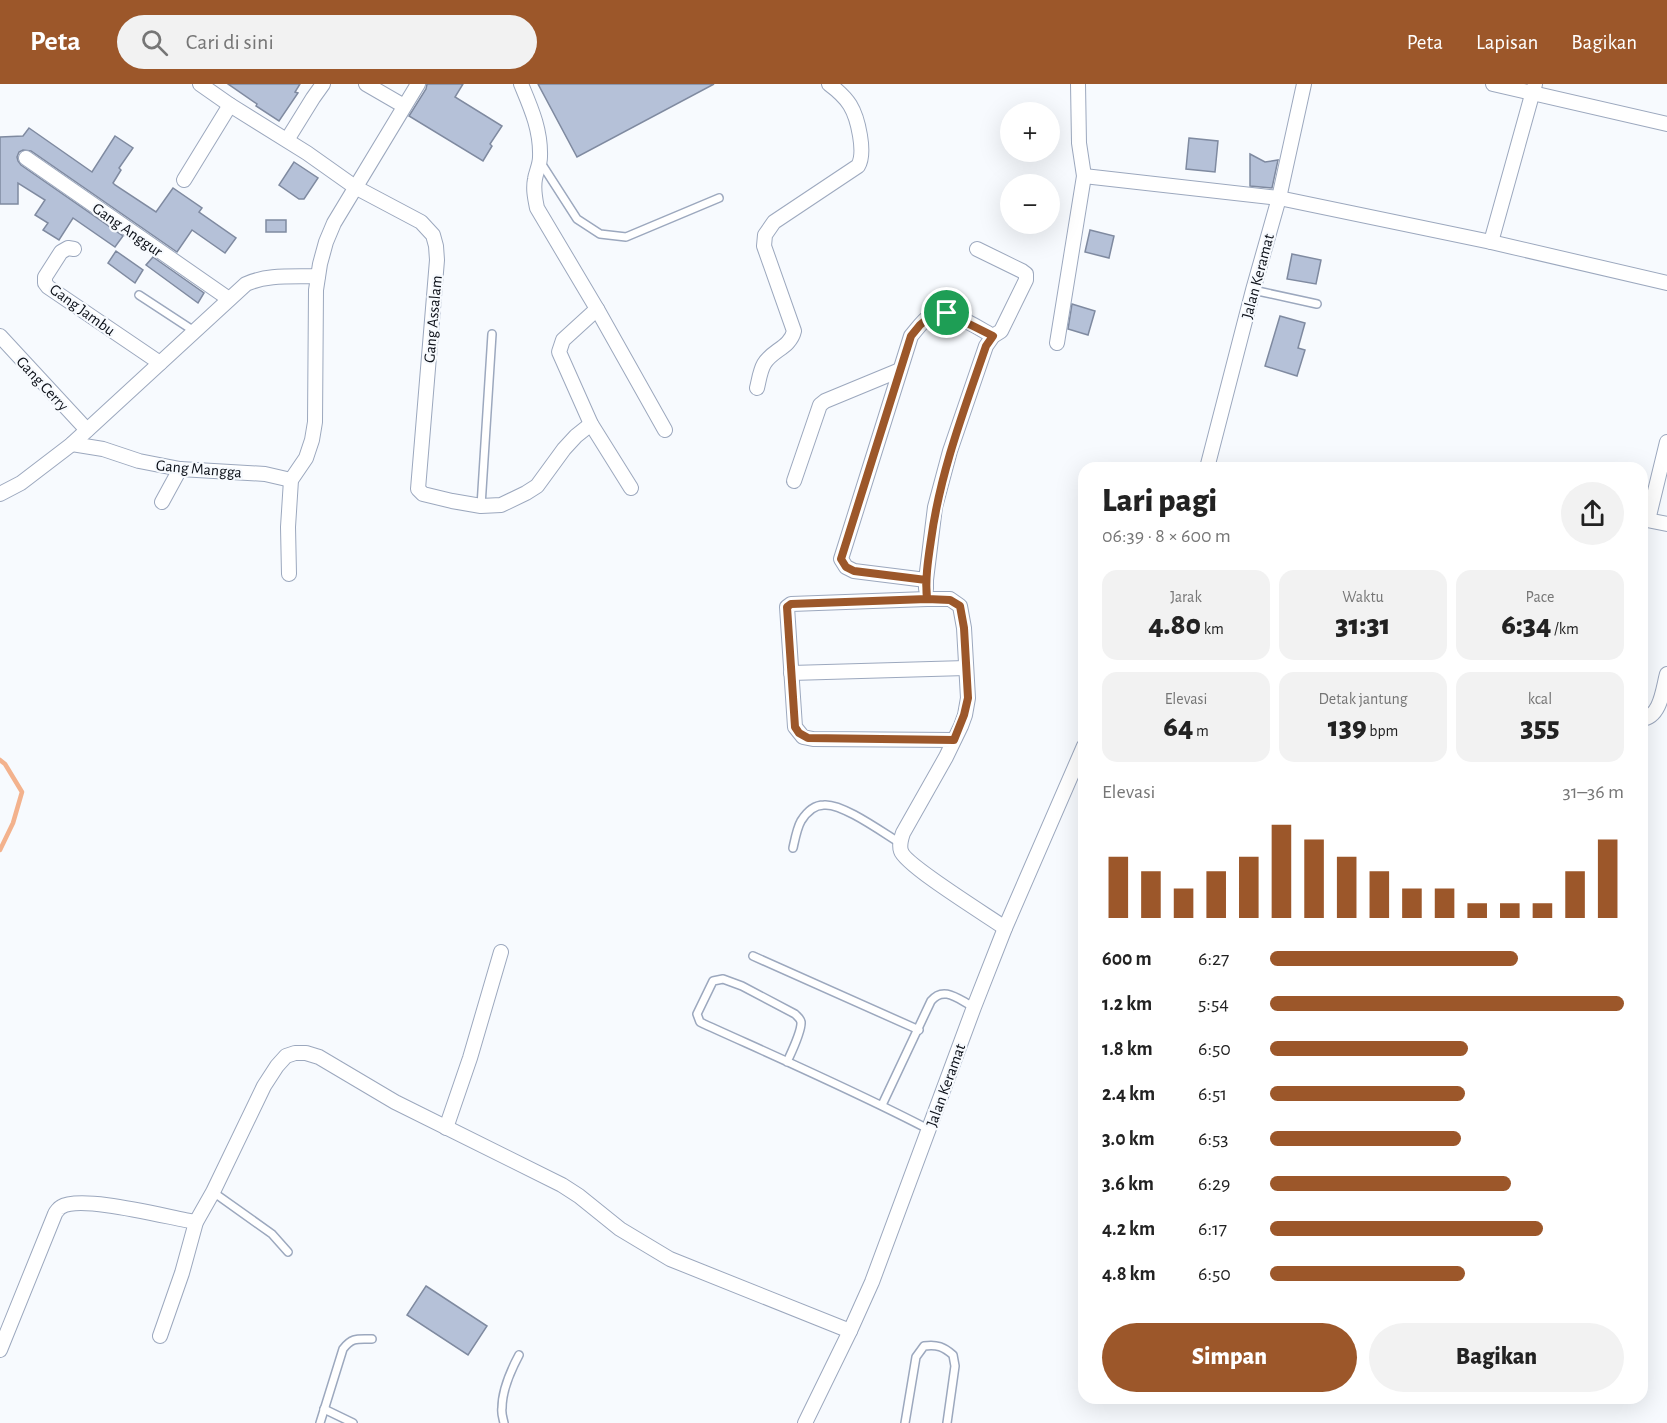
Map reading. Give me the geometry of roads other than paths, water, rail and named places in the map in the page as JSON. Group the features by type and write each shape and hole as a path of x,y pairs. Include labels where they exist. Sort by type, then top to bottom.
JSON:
{"street":[{"name":"Gang Assalam","path":"200,84 355,187 421,222 433,235 437,260 418,489 423,494 482,506"},
{"path":"287,140 323,84"},
{"path":"366,84 404,106"},
{"path":"289,574 288,527 291,480 306,458 314,432 315,311 318,276 326,242 334,223 418,84"},
{"path":"521,84 537,121 540,142 540,160 534,194 537,208 665,430"},
{"path":"757,388 766,360 787,344 794,331 764,246 765,235 774,222 858,166 862,160 855,114 847,101 829,84"},
{"path":"1057,343 1084,176 1079,143 1078,84"},
{"name":"Jalan Keramat","path":"1209,462 1279,198 1304,84"},
{"path":"1493,84 1534,89 1667,124"},
{"path":"1491,242 1534,89"},
{"path":"184,180 230,105"},
{"name":"Gang Anggur","path":"26,158 229,299"},
{"path":"1084,176 1279,198 1491,242 1667,283"},
{"name":"Gang Jambu","path":"74,249 68,248 61,252 45,277 48,287 160,363"},
{"path":"927,599 926,580 935,507 950,451 986,346 993,336 1001,331 1026,280 1026,274 1022,271 977,249"},
{"path":"0,494 21,483 72,444 246,284 269,277 318,276"},
{"path":"597,309 563,340 559,352 591,424 631,488"},
{"path":"926,580 854,571 846,567 841,559 911,336 932,315 947,313 993,336"},
{"name":"Gang Cerry","path":"0,336 87,430"},
{"path":"794,481 820,405 900,370"},
{"path":"482,506 501,505 537,486 564,449 591,424"},
{"path":"1648,512 1667,442"},
{"name":"Gang Mangga","path":"72,444 103,449 139,461 180,469 265,474 291,480"},
{"path":"162,502 180,469"},
{"path":"1648,519 1667,524"},
{"path":"954,740 808,738 799,733 795,727 786,610 788,606 791,604 927,599 950,600 960,606 964,628 968,698 964,715 954,740 903,833 900,843 901,853 912,865 1005,928"},
{"path":"791,673 966,668"},
{"path":"1648,718 1658,708 1667,674"},
{"name":"Jalan Keramat","path":"805,1423 872,1282 1005,928 1078,760"},
{"path":"446,1128 470,1058 501,952"},
{"path":"160,1336 182,1273 196,1222 264,1086 286,1056 295,1053 319,1056 394,1102 562,1185 620,1229 670,1259 850,1330"},
{"path":"0,1350 55,1214 60,1207 76,1203 111,1206 196,1222"}],"lane":[{"path":"540,160 577,219 600,234 626,237 719,198"},
{"path":"1253,290 1317,304"},
{"path":"139,295 195,332"},
{"path":"482,506 492,334"},
{"path":"793,848 800,822 809,811 825,804 840,807 900,843"},
{"path":"753,956 919,1030"},
{"path":"787,1062 800,1030 799,1018 742,986 723,979 713,981 697,1014 700,1022 787,1062 882,1105 928,1129"},
{"path":"882,1105 919,1030 931,1000 941,993 947,993 974,1007"},
{"path":"213,1192 272,1234 288,1252"},
{"path":"320,1423 343,1349 354,1339 372,1338"},
{"path":"905,1423 916,1357 924,1346 934,1344 953,1355 955,1366 947,1423"},
{"path":"504,1423 501,1409 504,1392 519,1355"},
{"path":"324,1409 353,1423"}],"waterway":[{"path":"0,760 5,764 22,792 13,823 0,850"}]}
